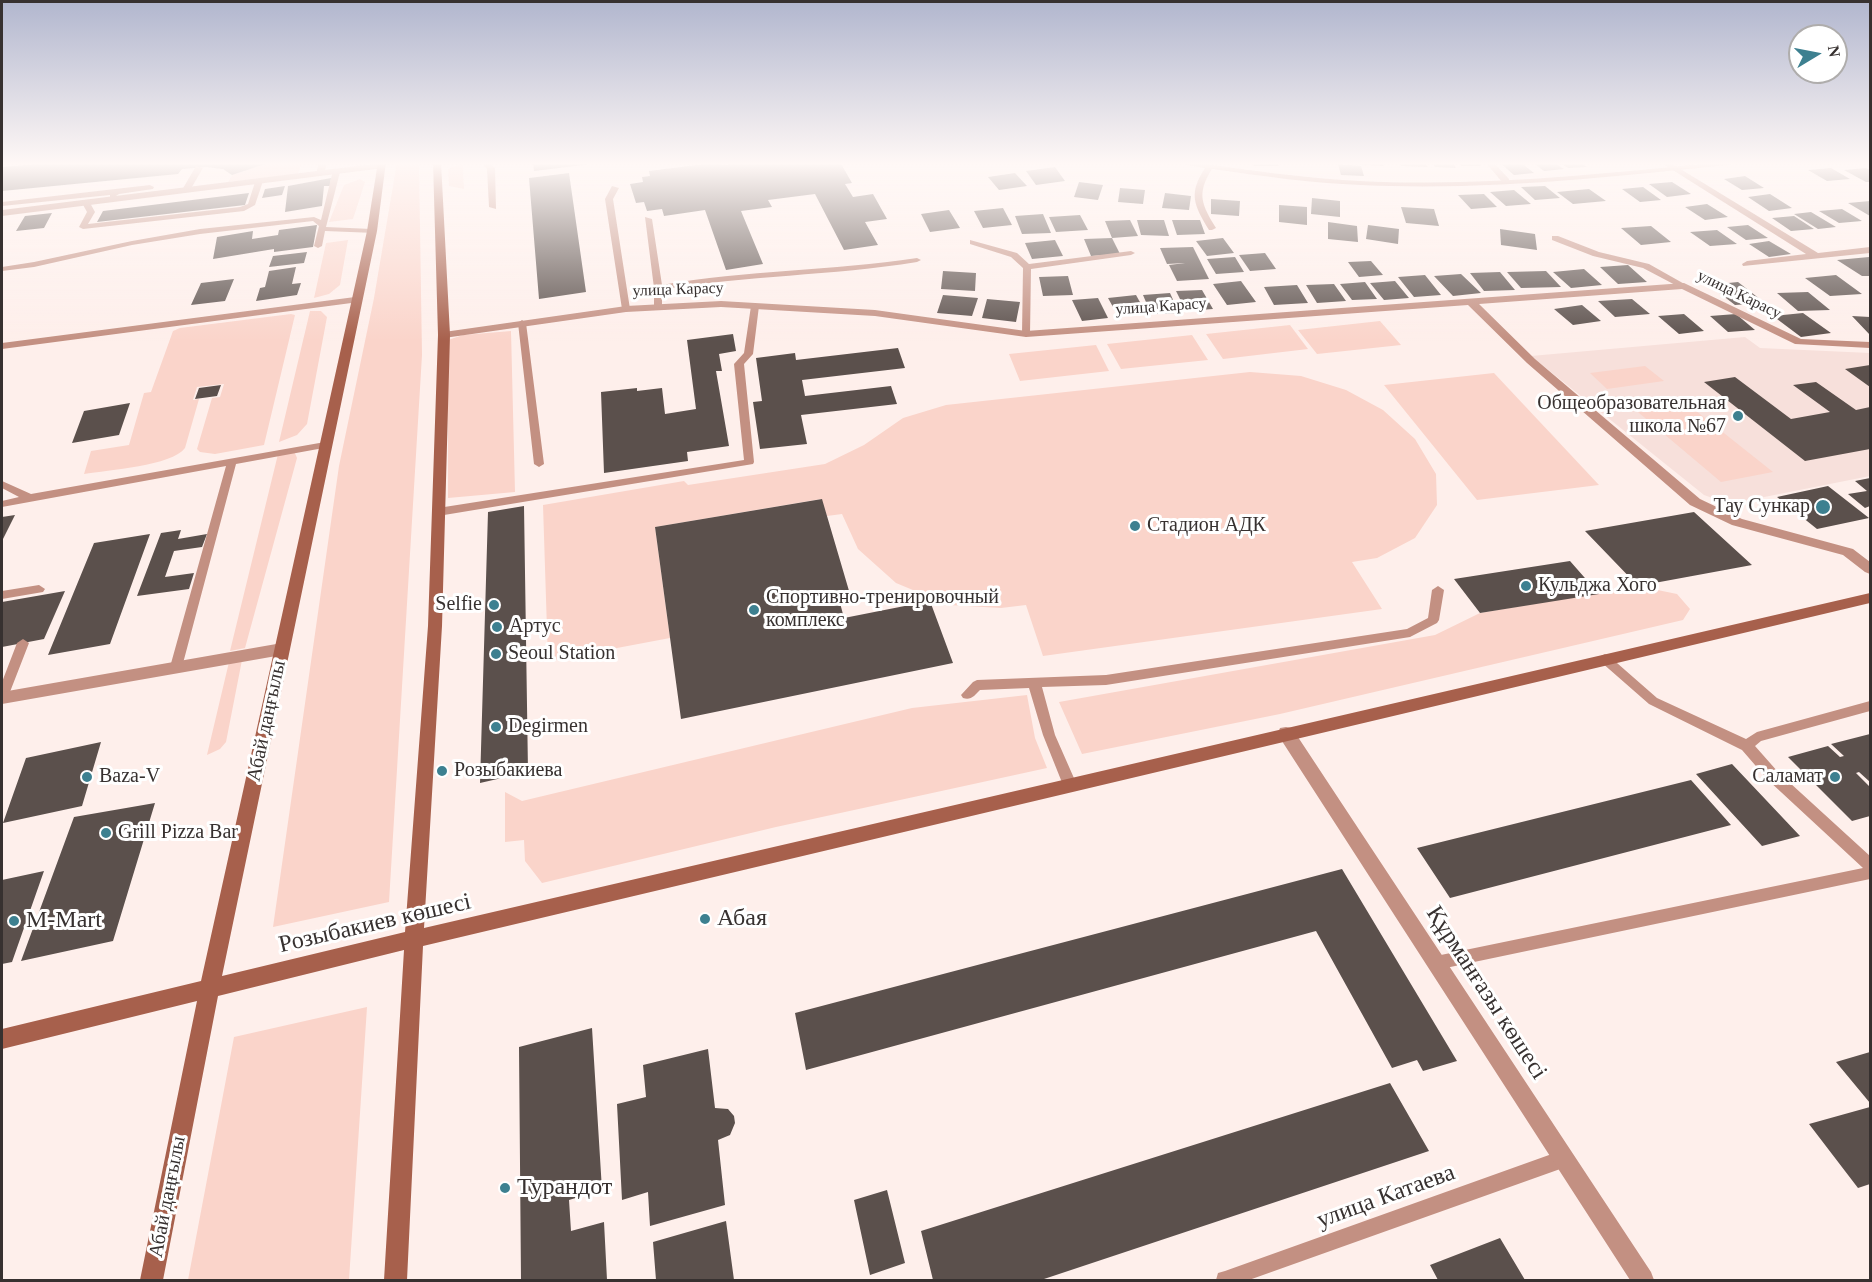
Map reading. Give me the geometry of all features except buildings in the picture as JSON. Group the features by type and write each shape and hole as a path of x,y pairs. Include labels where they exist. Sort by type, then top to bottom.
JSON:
{"main road":[{"name":"Абай даңғылы","path":"151,1281 209,990 373,222"},
{"path":"396,1281 414,939 435,626 444,335 439,222"},
{"name":"Розыбакиев көшесі","path":"2,1039 414,939 1870,598"}],"street":[{"path":"1761,222 1816,256"},
{"path":"1747,264 1870,250"},
{"name":"улица Карасу","path":"444,335 627,309 721,304 875,313 1026,334 1684,286 1799,342 1870,345"},
{"path":"2,346 355,300"},
{"path":"1470,301 1531,361 1695,502 1737,522 1848,552 1870,569"},
{"path":"2,698 282,648"},
{"name":"Құрманғазы көшесі","path":"1286,734 1643,1281"}],"lane":[{"path":"86,222 83,227 124,222"},
{"path":"2,269 27,267 175,235 290,222"},
{"path":"317,222 322,227 372,231"},
{"path":"318,246 323,222"},
{"path":"613,222 627,309"},
{"path":"648,222 658,288 658,307"},
{"path":"1209,222 1212,228"},
{"path":"1555,238 1596,254 1646,266 1684,286"},
{"path":"973,242 1014,255 1027,267 1026,334"},
{"path":"1027,267 1131,253"},
{"path":"658,288 683,283 781,273 874,268 917,260"},
{"path":"438,512 749,462 739,364 748,354 751,344 755,306"},
{"path":"522,323 539,464"},
{"path":"2,504 325,445"},
{"path":"176,667 232,462"},
{"path":"2,484 30,498"},
{"path":"2,595 39,589"},
{"path":"967,695 977,686 1106,680 1410,633 1433,620 1438,590"},
{"path":"2,698 22,643"},
{"path":"1605,659 1653,701 1747,746 1773,777 1870,865"},
{"path":"1034,683 1049,735 1070,785"},
{"path":"1747,746 1758,737 1870,706"},
{"path":"1436,963 1870,873"},
{"name":"улица Катаева","path":"1225,1281 1563,1159"}],"shaded area":[{"path":"387,222 420,222 422,355 389,902 273,927 339,466 374,298"},
{"path":"348,240 340,285 329,294 314,298 326,243"},
{"path":"310,311 321,311 327,317 307,424 297,435 279,442"},
{"path":"295,315 264,445 215,454 200,452 197,449 212,398 220,397 224,384 197,387 193,400 199,399 185,448 178,454 154,463 84,474 91,451 129,445 144,393 151,392 173,331 180,328"},
{"path":"1380,321 1401,345 1317,354 1298,330"},
{"path":"1290,325 1308,349 1223,359 1206,334"},
{"path":"511,331 515,492 448,498 448,340 463,335"},
{"path":"1192,335 1208,360 1121,369 1107,344"},
{"name":"Общеобразовательная школа №67","path":"1745,337 1760,348 1870,353 1870,476 1729,504 1704,495 1531,356"},
{"path":"1096,345 1109,371 1020,381 1009,354"},
{"path":"1645,366 1664,381 1607,389 1590,373"},
{"name":"Стадион АДК","path":"1250,372 1301,376 1346,390 1383,410 1415,439 1436,474 1437,505 1415,538 1377,558 1352,562 1382,609 1043,656 1026,605 1001,608 949,605 896,583 858,549 842,514 827,516 821,499 655,527 670,638 548,661 543,505 684,481 688,485 825,464 864,445 903,418 946,405"},
{"path":"1494,373 1599,485 1477,500 1384,385"},
{"path":"1681,399 1773,472 1721,482 1632,407"},
{"path":"279,450 294,451 297,458 245,648 230,651"},
{"path":"1638,586 1677,594 1690,609 1683,620 1280,714 1082,754 1059,702 1435,635 1480,613"},
{"path":"242,660 226,742 220,749 207,755 229,662"},
{"path":"1027,695 1035,738 1047,768 776,827 542,883 525,861 524,840 505,842 505,792 522,801 912,708"},
{"path":"367,1007 349,1280 188,1280 234,1037"}],"place":[{"name":"Общеобразовательная школа №67","path":"1738,416"},
{"name":"Тау Сункар","path":"1823,507"},
{"name":"Стадион АДК","path":"1135,526"},
{"name":"Кульджа Хого","path":"1526,586"},
{"name":"Selfie","path":"494,605"},
{"name":"Спортивно-тренировочный комплекс","path":"754,610"},
{"name":"Артус","path":"497,627"},
{"name":"Seoul Station","path":"496,654"},
{"name":"Degirmen","path":"496,727"},
{"name":"Розыбакиева","path":"442,771"},
{"name":"Baza-V","path":"87,777"},
{"name":"Саламат","path":"1835,777"},
{"name":"Grill Pizza Bar","path":"106,833"},
{"name":"Абая","path":"705,919"},
{"name":"M-Mart","path":"14,921"},
{"name":"Турандот","path":"505,1188"}]}
